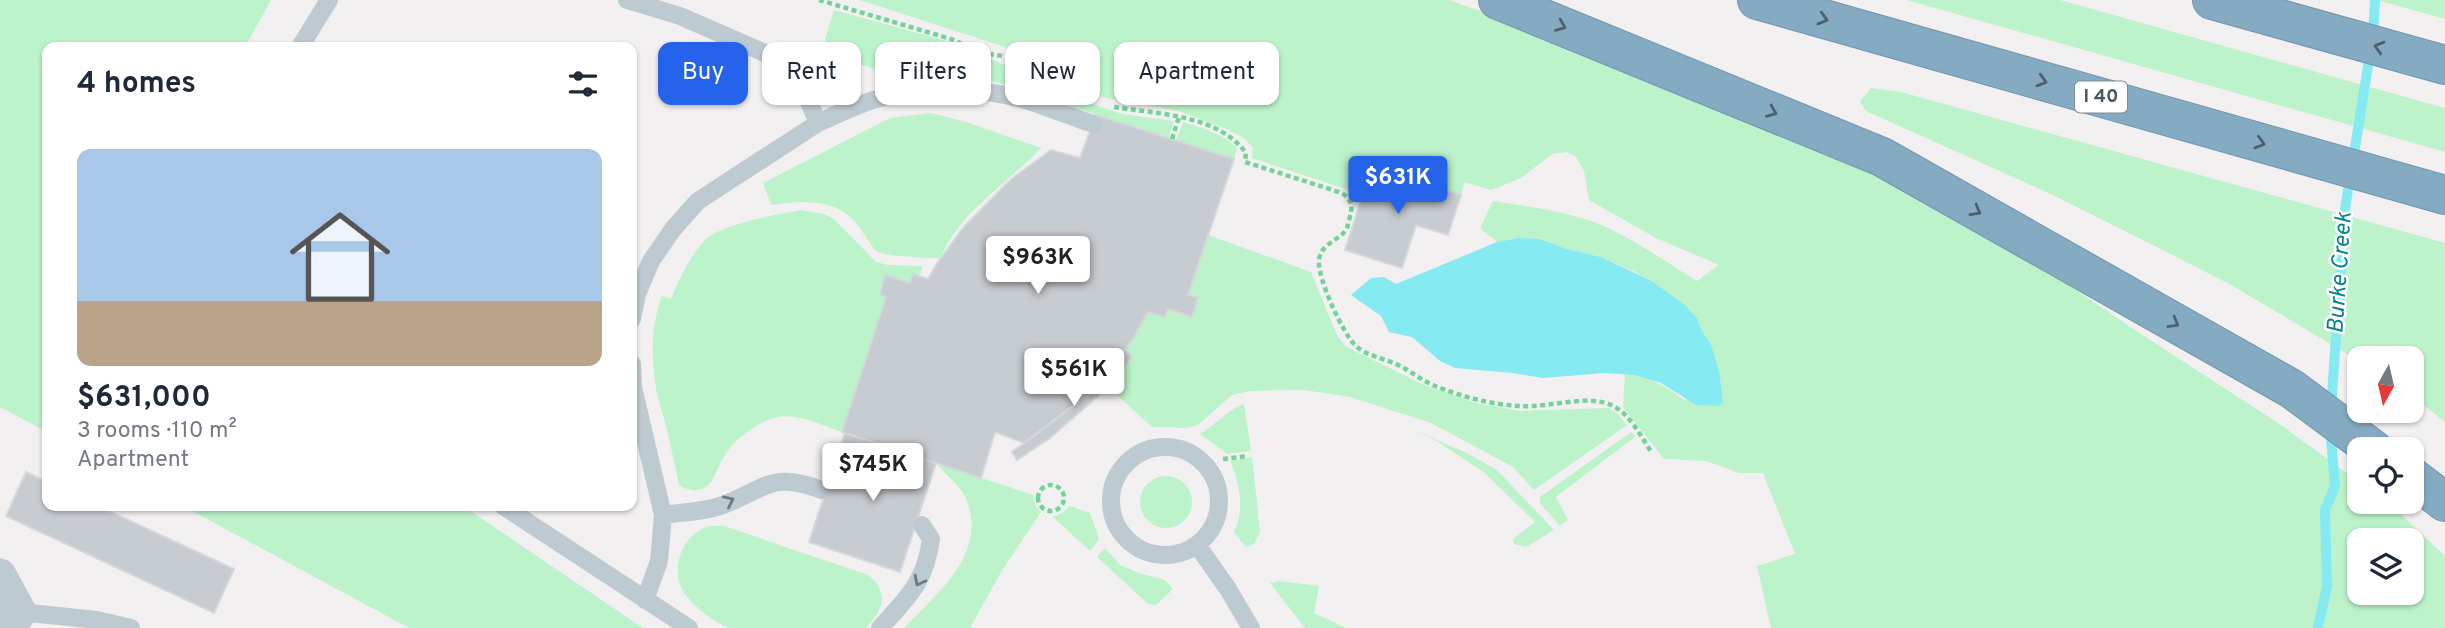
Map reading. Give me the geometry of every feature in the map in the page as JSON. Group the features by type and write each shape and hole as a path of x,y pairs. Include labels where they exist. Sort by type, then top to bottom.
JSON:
{"highway":[{"path":"1498,0 1882,158 2292,389 2357,437"},
{"name":"I 40","path":"1757,0 2445,195"},
{"path":"2211,0 2445,65"},
{"path":"2424,486 2445,502"}],"street":[{"path":"0,575 10,620"}],"lane":[{"path":"303,42 329,0"},
{"path":"627,0 680,16 780,60 806,94 818,123"},
{"path":"637,294 651,261 673,229 698,201 818,123 863,104 917,92 994,93 1093,124"},
{"path":"637,404 663,515 659,561 645,600"},
{"path":"1160,447 1179,449 1197,458 1210,471 1218,490 1219,509 1213,526 1196,545 1180,553 1161,555 1147,552 1131,543 1119,529 1112,512 1114,483 1122,468 1136,456 1160,447"},
{"path":"663,515 721,506 769,482 800,482 822,490"},
{"path":"511,511 689,628"},
{"path":"880,628 916,589 928,561 931,539 922,525"},
{"path":"1196,545 1228,589 1251,628"},
{"path":"10,620 97,620 131,628"}],"path":[{"path":"819,0 951,39 982,53 1005,56"},
{"path":"1105,104 1179,117 1225,134 1246,153 1245,162 1342,193 1350,199 1353,207 1346,230 1328,244 1318,261 1337,317 1349,340 1360,349 1396,364 1435,386 1489,401 1521,406 1604,402 1615,406 1628,418 1652,453"},
{"path":"1172,139 1179,117"},
{"path":"1223,459 1248,456"},
{"path":"1052,485 1063,492 1063,501 1058,509 1047,510 1040,505 1038,498 1044,487 1052,485"}],"green space":[{"path":"0,0 271,0 248,42 42,42 42,429 0,407"},
{"path":"860,0 1449,0 1551,35 1699,92 1967,216 2281,425 2347,473 2347,514 2401,514 2415,528 2347,528 2347,605 2424,605 2424,536 2445,556 2445,628 1771,628 1757,566 1795,554 1763,473 1739,473 1706,461 1664,459 1623,407 1625,374 1658,383 1686,401 1710,342 1697,318 1685,305 1652,281 1601,257 1540,239 1518,238 1497,242 1480,228 1493,201 1544,209 1607,227 1697,281 1719,265 1656,238 1589,200 1584,171 1576,157 1567,152 1552,154 1521,178 1491,190 1465,182 1461,195 1362,163 1352,191 1252,158 1253,148 1244,138 1224,128 1179,111 1145,105 1279,105 1279,42 1114,42 1114,99 1100,95 1100,42 1005,42 1005,47"},
{"path":"1907,0 2060,0 2445,108 2445,152"},
{"path":"2377,0 2445,0 2445,19"},
{"path":"834,10 949,42 875,42 875,69 861,65 861,42 825,42"},
{"path":"991,59 1005,65 1005,85 991,80"},
{"path":"1871,88 1901,92 2445,243 2445,422 2424,405 2424,346 2347,346 2347,354 2233,286 2053,195 1866,111 1860,101"},
{"path":"1067,105 1096,105 1122,114 1174,121 1169,138"},
{"path":"930,113 963,121 1041,148 959,226 940,259 897,256 876,251 848,215 830,206 801,202 771,205 763,183 890,118"},
{"path":"1183,122 1225,138 1237,148 1234,159 1176,140"},
{"path":"801,210 824,214 834,219 876,262 922,266 920,276 913,274 910,283 885,276 880,295 886,297 842,432 794,417 771,419 756,426 735,442 706,487 698,490 686,489 679,485 655,382 654,332 662,296 671,299 696,250 715,233 752,220"},
{"path":"1208,235 1311,272 1337,335 1345,346 1420,383 1476,403 1520,411 1609,408 1627,425 1534,490 1513,467 1431,423 1350,397 1304,390 1249,391 1232,395 1199,424 1188,428 1152,427 1107,386 1131,357 1124,350 1148,312 1165,317 1168,309 1192,316 1198,298 1188,295"},
{"path":"1244,404 1251,451 1227,454 1200,434 1233,409"},
{"path":"1409,428 1467,453 1497,470 1554,530 1526,547 1514,544 1513,539 1535,522 1485,473 1435,440"},
{"path":"1631,432 1636,436 1556,497 1568,520 1560,526 1540,503 1540,497"},
{"path":"1252,457 1260,532 1254,544 1246,547 1234,532 1240,496 1230,461"},
{"path":"936,463 1033,495 1036,507 1041,512 1001,572 970,628 904,628 944,587 965,556 970,539 971,521 965,496"},
{"path":"1166,476 1176,478 1184,484 1190,492 1190,512 1184,520 1176,526 1166,528 1156,526 1148,520 1142,512 1140,502 1142,492 1148,484 1156,478"},
{"path":"1070,506 1090,513 1099,539 1090,551 1053,517"},
{"path":"192,511 470,511 643,628 409,628"},
{"path":"709,526 724,526 868,575 882,595 877,615 866,628 728,628 705,614 689,599 680,584 678,574 678,564 685,544 700,530"},
{"path":"1105,548 1120,565 1165,580 1173,589 1156,605 1148,604 1097,557"},
{"path":"1279,581 1319,586 1314,613 1346,628 1305,628 1270,583"}],"water":[{"path":"1518,238 1540,239 1601,257 1652,281 1685,305 1697,318 1710,342 1719,371 1723,402 1718,406 1696,405 1661,383 1634,375 1604,373 1543,378 1455,368 1440,361 1412,337 1389,332 1381,316 1351,295 1371,278 1384,277 1396,284 1497,242"}],"building":[{"path":"1096,115 1234,159 1188,295 1198,297 1192,317 1168,309 1165,317 1148,312 1131,342 1087,394 1067,411 1024,443 995,432 981,478 842,432 886,297 880,295 885,275 910,283 913,274 928,279 963,228 1009,181 1051,150 1080,158"},
{"path":"1372,166 1461,195 1448,235 1416,225 1402,268 1345,250"},
{"path":"1124,350 1132,357 1098,396 1050,438 1017,460 1012,452 1078,402"},
{"path":"845,433 936,463 900,572 809,542"},
{"path":"26,472 42,480 42,511 109,511 234,569 214,613 6,516"}],"waterway":[{"name":"Burke Creek","path":"2353,160 2373,35 2375,0"},
{"name":"Burke Creek","path":"2331,408 2345,209 2350,176"},
{"name":"Burke Creek","path":"2318,628 2327,586 2325,510 2335,486 2330,427"}]}
